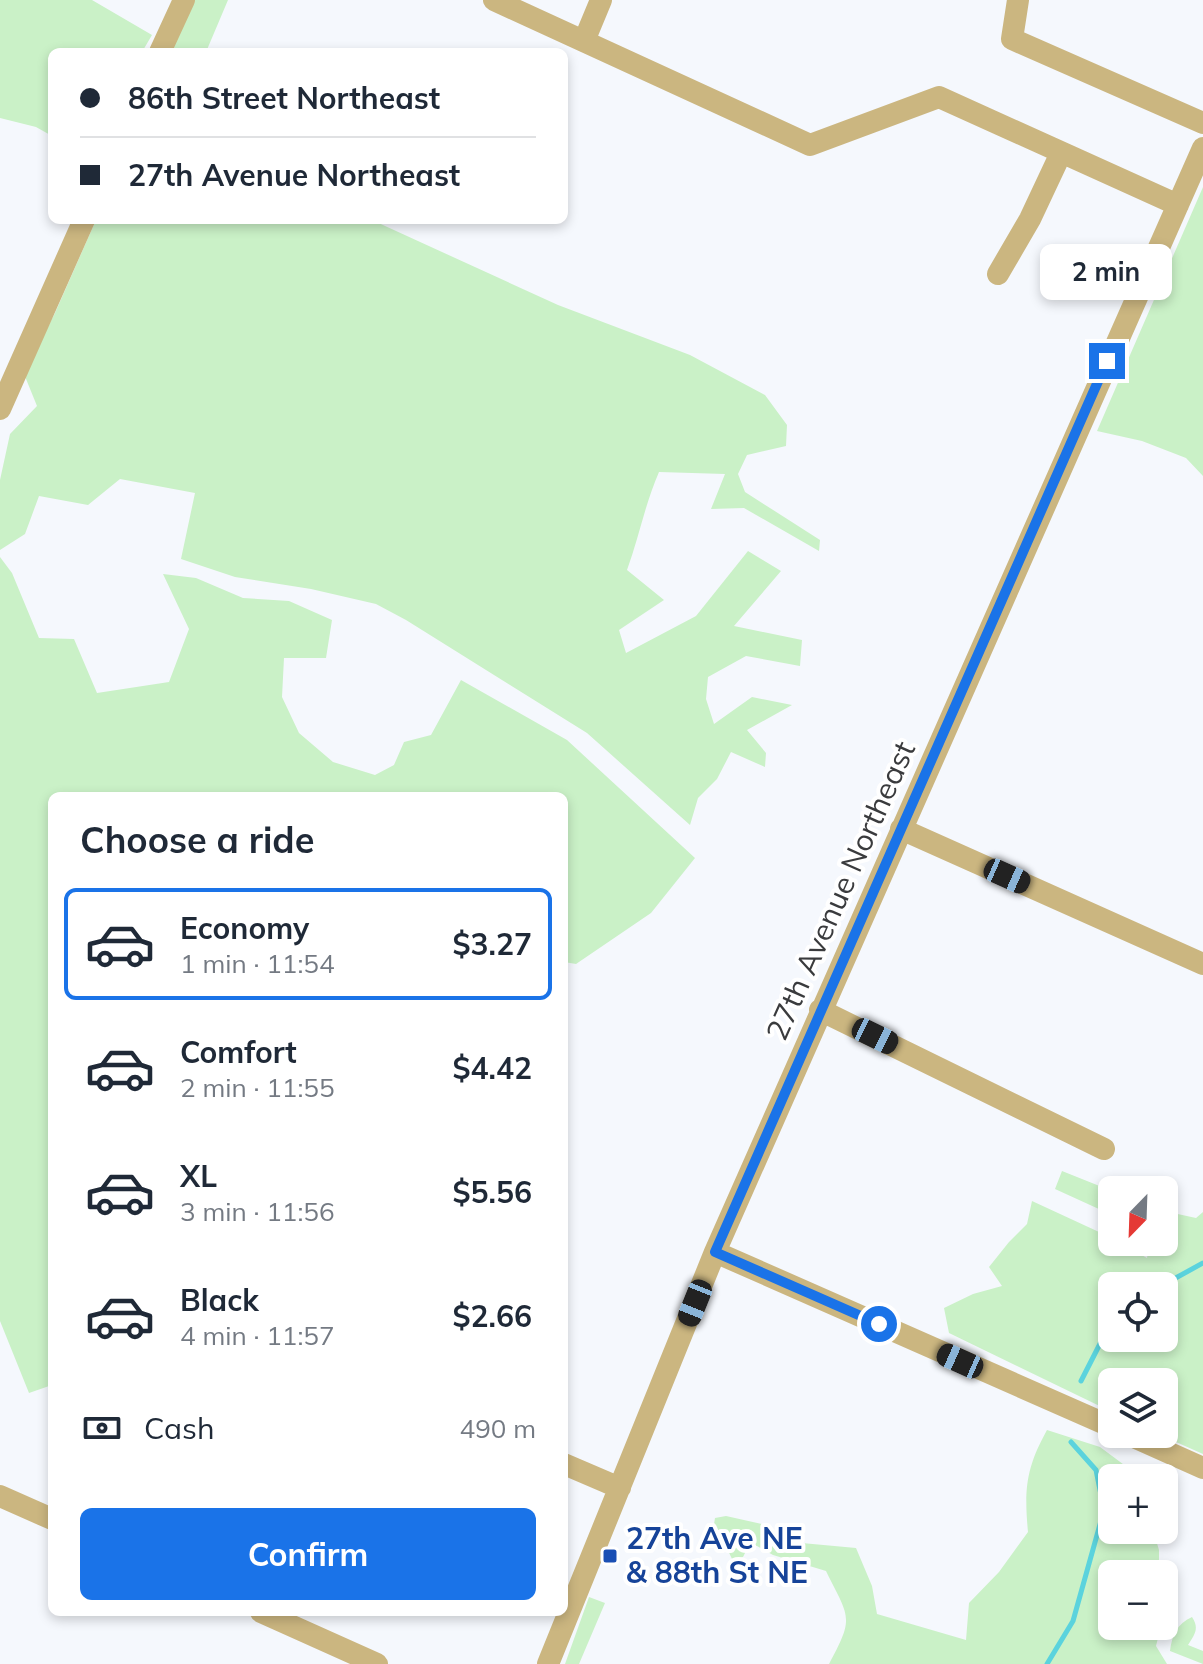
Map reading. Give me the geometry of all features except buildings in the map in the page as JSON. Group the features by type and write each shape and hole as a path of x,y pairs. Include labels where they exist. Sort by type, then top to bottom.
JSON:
{"street":[{"path":"162,48 184,0"},
{"path":"494,0 810,145 939,97 1178,205"},
{"path":"584,41 601,0"},
{"path":"1018,0 1012,39 1203,123"},
{"name":"27th Avenue Northeast","path":"568,1615 715,1252 1203,148"},
{"path":"998,274 1030,219 1061,153"},
{"path":"0,409 82,224"},
{"path":"901,829 1203,964"},
{"path":"820,1010 1104,1149"},
{"path":"715,1252 1098,1421"},
{"path":"1158,1448 1203,1468"},
{"path":"568,1466 620,1488"},
{"path":"0,1496 48,1517"},
{"path":"270,1616 377,1664"},
{"name":"27th Avenue Northeast","path":"548,1664 568,1616"}],"green space":[{"path":"0,0 92,0 152,35 144,48 48,48 48,134 36,127 0,118"},
{"path":"193,0 228,0 208,48 171,48"},
{"path":"1203,187 1203,476 1186,458 1142,441 1097,431"},
{"path":"94,224 381,224 558,305 690,355 765,395 787,425 786,446 747,455 738,474 745,492 820,540 819,551 744,508 711,509 725,474 659,472 627,570 664,600 619,630 626,653 696,616 748,551 781,571 734,626 802,640 800,666 746,656 708,677 706,699 714,724 752,697 792,705 747,730 766,753 765,767 731,752 717,779 698,798 690,825 587,733 376,604 311,589 235,577 181,559 195,493 120,479 88,505 39,496 25,534 0,550 0,480 10,434 37,406 24,374"},
{"path":"0,557 12,573 39,638 74,639 97,693 169,682 189,629 163,574 196,578 243,598 289,601 332,620 326,658 284,658 282,697 299,733 333,762 375,775 394,765 404,742 431,735 461,680 567,740 695,858 651,913 576,964 568,963 568,792 48,792 48,1386 29,1393 0,1321"},
{"path":"1062,1171 1098,1185 1098,1209 1055,1189"},
{"path":"1032,1201 1098,1232 1098,1256 1178,1256 1178,1214 1196,1218 1203,1212 1203,1454 1178,1443 1178,1368 1098,1368 1098,1405 949,1333 944,1308 973,1294 1002,1286 989,1267 1027,1224"},
{"path":"1047,1430 1098,1446 1123,1464 1098,1464 1098,1544 1157,1544 1159,1560 1098,1560 1098,1640 1158,1640 1156,1646 1167,1664 829,1664 843,1636 846,1617 826,1571 773,1555 757,1546 748,1547 743,1557 733,1561 722,1538 713,1530 715,1518 726,1516 766,1525 780,1541 856,1548 872,1586 877,1614 966,1640 969,1603 999,1572 1028,1532 1028,1479"},
{"path":"589,1597 605,1603 579,1664 565,1664"},
{"path":"1192,1617 1196,1628 1188,1645 1203,1651 1203,1664 1170,1651 1172,1640 1178,1640 1178,1629"}],"waterway":[{"path":"1178,1277 1203,1263"},
{"path":"1081,1381 1098,1348"},
{"path":"1047,1664 1073,1621 1104,1510 1096,1470 1071,1442"}],"place":[{"name":"27th Ave NE & 88th St NE","path":"610,1556"}],"route":[{"path":"879,1324 715,1252 1107,361"}]}
